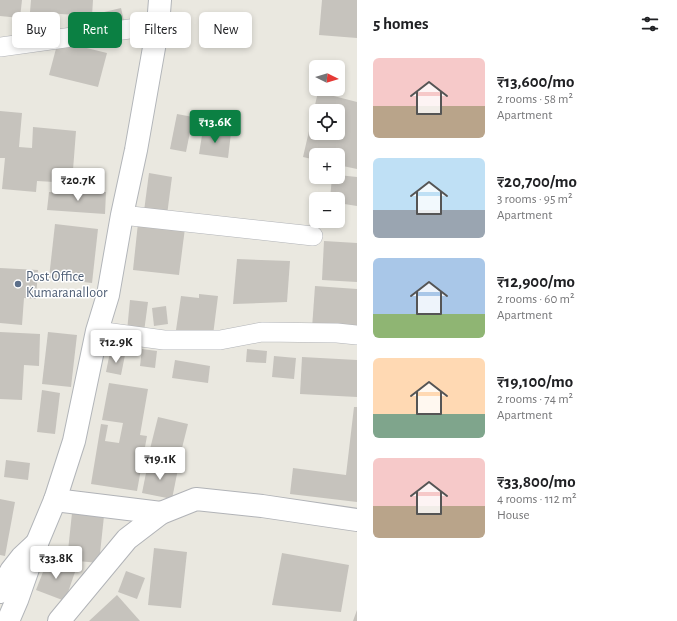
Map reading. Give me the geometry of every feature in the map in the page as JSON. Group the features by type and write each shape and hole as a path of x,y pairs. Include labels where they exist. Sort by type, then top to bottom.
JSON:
{"main road":[{"path":"159,12 160,0"},
{"path":"8,621 37,543 56,500 74,441 97,331 108,295 154,48"},
{"path":"59,621 128,539 161,513 196,498 357,520"},
{"path":"56,500 161,513"},
{"path":"0,592 5,570 37,543"}],"street":[{"path":"0,47 130,29"},
{"path":"122,215 313,236"},
{"path":"97,331 164,340 220,340 262,332 337,333 357,335"}],"building":[{"path":"0,0 22,0 21,12 12,12 12,17 0,16"},
{"path":"31,0 93,0 92,12 68,12 68,14 60,14 60,12 30,12"},
{"path":"322,0 357,0 357,38 319,35"},
{"path":"121,8 122,12 104,12"},
{"path":"60,41 68,43 68,48 87,48 107,53 98,87 49,75 56,48 60,48"},
{"path":"317,96 334,96 357,102 357,169 345,166 345,148 309,148 309,158 303,157 309,131 309,140 345,140 345,104 315,104"},
{"path":"204,110 228,114 226,126 202,122"},
{"path":"0,111 22,113 19,147 32,148 33,127 76,131 72,183 37,181 36,192 2,189 5,158 0,158"},
{"path":"177,114 193,117 186,152 170,149"},
{"path":"203,129 231,133 228,158 199,154"},
{"path":"149,173 172,177 167,215 144,211"},
{"path":"345,176 357,177 357,206 345,204 345,192 331,192 331,184 345,184"},
{"path":"69,190 106,192 105,214 47,210 49,192 69,193"},
{"path":"138,223 185,228 179,275 133,270"},
{"path":"55,224 98,229 92,283 49,278"},
{"path":"324,241 357,243 357,282 322,280"},
{"path":"237,259 290,261 287,302 233,304"},
{"name":"Post Office Kumaranalloor","path":"0,268 38,270 36,299 24,298 22,325 0,323"},
{"path":"315,286 357,289 357,331 312,328"},
{"path":"199,294 218,296 213,335 176,330 181,296 199,298"},
{"path":"130,300 148,302 144,332 127,331"},
{"path":"166,306 168,324 154,326 152,308"},
{"path":"0,332 40,334 39,366 24,365 22,400 0,399"},
{"path":"48,332 77,335 71,387 42,384"},
{"path":"142,349 157,351 155,368 140,366"},
{"path":"247,349 267,351 266,363 246,362"},
{"path":"110,352 125,355 121,375 106,372"},
{"path":"274,356 296,358 294,379 272,377"},
{"path":"302,357 357,360 357,397 300,394"},
{"path":"175,360 210,366 208,383 172,378"},
{"path":"109,383 148,389 140,435 147,436 137,491 91,484 101,424 108,425 105,441 119,443 123,423 102,420"},
{"path":"42,390 60,393 55,434 37,432"},
{"path":"354,407 357,407 357,502 290,494 293,468 346,475"},
{"path":"158,417 188,424 177,468 147,461"},
{"path":"6,460 30,463 28,480 4,477"},
{"path":"148,463 178,469 172,499 142,493"},
{"path":"0,499 15,502 5,556 0,555"},
{"path":"72,513 104,516 99,563 67,560"},
{"path":"154,548 187,552 181,608 148,605"},
{"path":"282,553 349,565 341,612 272,605"},
{"path":"48,559 76,569 65,601 36,590"},
{"path":"126,571 145,578 137,599 118,592"},
{"path":"117,595 140,621 89,621"},
{"path":"357,610 357,621 353,621"}],"place":[{"name":"Post Office Kumaranalloor","path":"18,284"}]}
